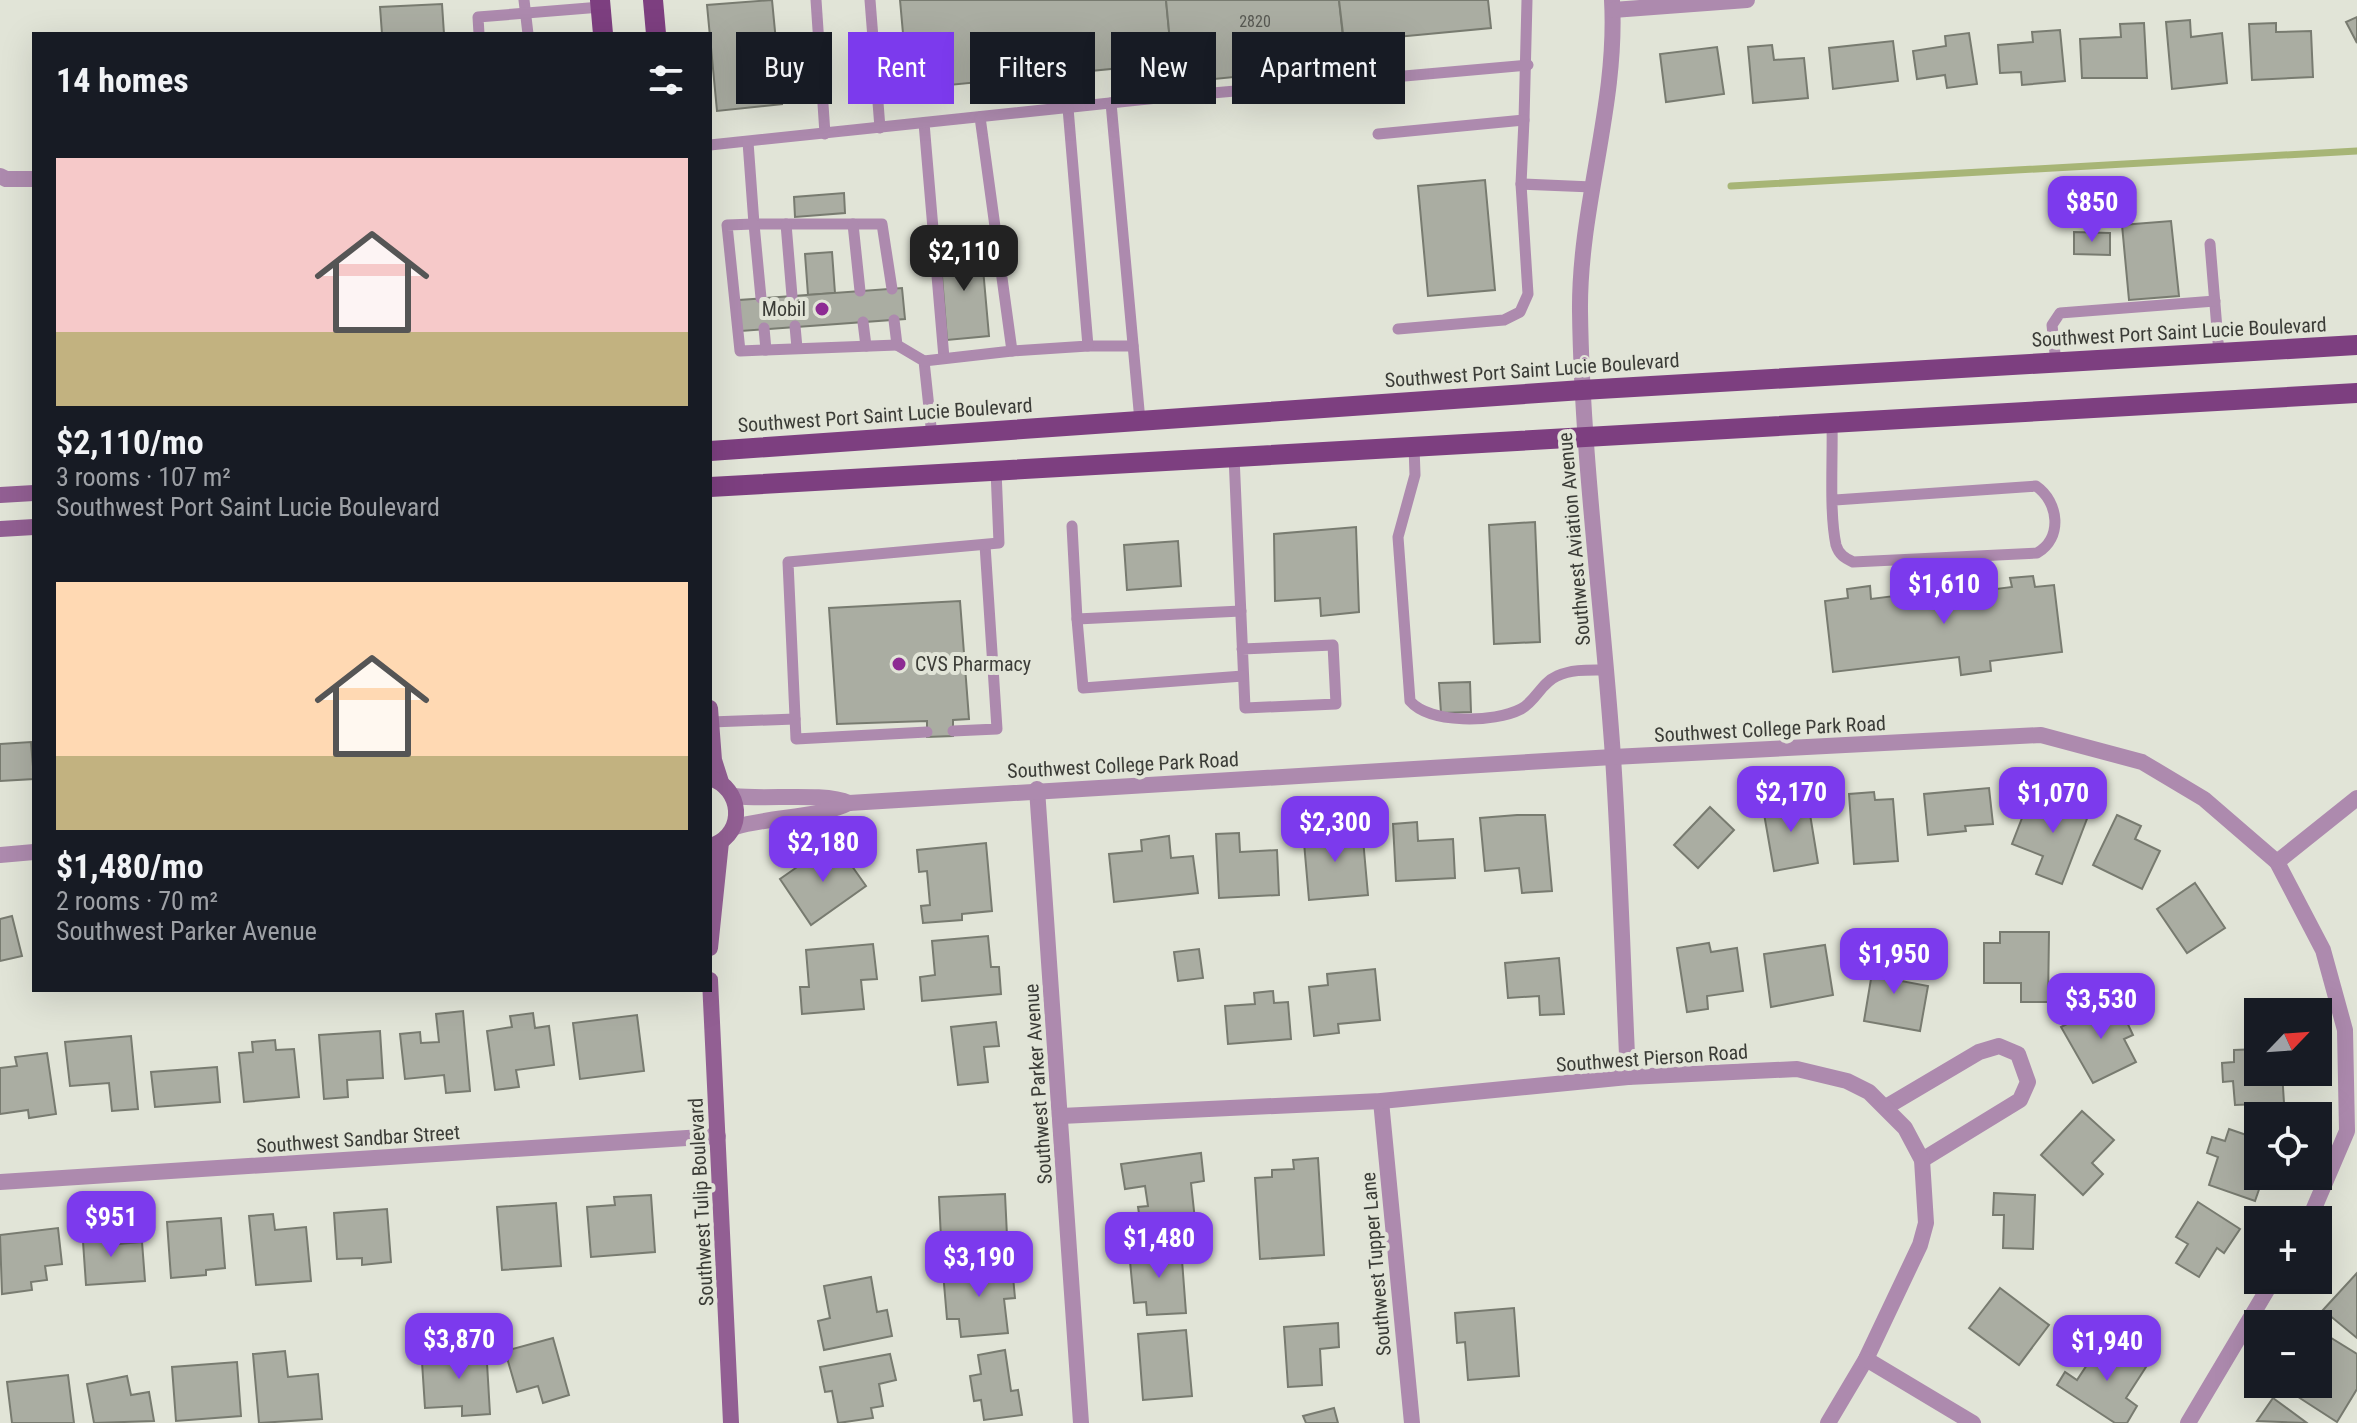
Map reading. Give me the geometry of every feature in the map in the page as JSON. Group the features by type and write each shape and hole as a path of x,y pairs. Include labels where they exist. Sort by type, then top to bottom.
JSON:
{"main road":[{"path":"653,0 656,32"},
{"path":"600,4 603,32"},
{"name":"Southwest Port Saint Lucie Boulevard","path":"712,451 1582,390 2357,345"},
{"path":"712,487 2357,393"}],"street":[{"path":"1613,5 1747,0"},
{"name":"Southwest Aviation Avenue","path":"1613,5 1613,72 1584,237 1580,308 1582,390 1613,757 1628,1077"},
{"path":"0,176 6,179 32,179"},
{"path":"0,495 32,493"},
{"path":"0,529 32,527"},
{"path":"712,735 716,780 734,796 735,827 716,845 712,914"},
{"name":"Southwest College Park Road","path":"735,827 765,818 836,809 849,803 1037,789 2041,735 2142,762 2204,799 2277,862 2323,950 2345,1030 2347,1131 2315,1206"},
{"name":"Southwest Parker Avenue","path":"1037,789 1081,1423"},
{"name":"Southwest College Park Road","path":"734,796 773,800 834,796 849,803"},
{"path":"2277,862 2357,798"},
{"path":"0,855 32,852"},
{"name":"Southwest Tulip Boulevard","path":"711,992 731,1423"},
{"path":"1886,1107 1979,1052 1999,1046 2018,1054 2028,1082 2020,1100 1922,1160"},
{"name":"Southwest Pierson Road","path":"1061,1116 1381,1101 1628,1077 1797,1069 1847,1081 1886,1107 1905,1128 1922,1160 1926,1205 1920,1245 1866,1359 1828,1423"},
{"name":"Southwest Tupper Lane","path":"1381,1101 1412,1423"},
{"name":"Southwest Sandbar Street","path":"0,1182 718,1136"},
{"path":"2188,1423 2265,1294"},
{"path":"1866,1359 1973,1423"}],"lane":[{"path":"524,0 528,32"},
{"path":"816,0 825,134"},
{"path":"870,0 880,128"},
{"path":"1398,329 1504,320 1520,312 1528,294 1521,184 1528,65 1527,0"},
{"path":"479,32 478,17 600,4"},
{"path":"1216,93 1528,65"},
{"path":"712,145 1111,103"},
{"path":"1111,104 1140,421"},
{"path":"1068,108 1088,346"},
{"path":"980,117 1012,351"},
{"path":"1378,134 1524,120"},
{"path":"924,123 944,358"},
{"path":"748,142 761,298"},
{"path":"1521,184 1592,187"},
{"path":"786,224 792,296"},
{"path":"853,224 860,291"},
{"path":"892,289 882,224 727,225 740,351 897,345 924,361 1012,351 1133,346"},
{"path":"2210,244 2219,353"},
{"path":"2056,363 2052,325 2060,313 2215,301"},
{"path":"894,320 897,345"},
{"path":"863,322 866,346"},
{"path":"795,326 797,348"},
{"path":"764,328 766,350"},
{"path":"924,361 932,436"},
{"path":"1832,422 1835,500 1837,546 1843,557 1853,562 2037,553 2049,546 2055,533 2053,507 2047,494 2036,486 1835,500"},
{"path":"1414,446 1415,475 1398,537 1398,574 1410,701 1419,712 1437,718 1518,711 1554,677 1572,670 1605,670"},
{"path":"1234,456 1243,676 1245,708 1336,704 1333,645 1242,649"},
{"path":"927,732 796,739 788,562 999,543 996,470"},
{"path":"1072,526 1083,688 1243,676"},
{"path":"953,731 997,729 985,545"},
{"path":"1077,619 1241,611"},
{"path":"712,722 795,719"}],"building":[{"path":"772,0 775,32 736,32 736,104 782,104 717,111 712,32 710,32 707,5"},
{"path":"900,0 1166,0 1169,32 1111,32 1111,69 1095,71 1095,32 970,32 970,83 954,84 954,32 903,32"},
{"path":"1166,0 1339,0 1342,32 1232,32 1232,77 1216,79 1216,32 1169,32"},
{"path":"1339,0 1488,0 1491,28 1405,36 1405,32 1343,32"},
{"path":"442,4 444,32 382,32 380,7"},
{"path":"2357,17 2357,43 2346,22"},
{"path":"2190,20 2191,37 2222,33 2227,83 2172,89 2166,22"},
{"path":"2144,23 2147,78 2082,78 2080,39 2121,37 2120,24"},
{"path":"2276,23 2276,32 2311,31 2313,77 2252,80 2249,24"},
{"path":"2060,30 2065,81 2022,85 2021,72 2000,73 1998,45 2033,42 2032,32"},
{"path":"1969,33 1977,84 1947,88 1945,75 1917,79 1913,51 1946,46 1945,36"},
{"path":"1893,41 1898,81 1833,89 1829,48"},
{"path":"1772,45 1774,60 1804,58 1808,98 1753,103 1748,47"},
{"path":"1717,47 1724,94 1666,102 1660,54"},
{"path":"1485,180 1495,290 1428,296 1418,186"},
{"path":"844,193 845,213 795,217 794,197"},
{"path":"2171,221 2179,296 2129,300 2122,225"},
{"path":"2074,232 2110,233 2110,255 2074,254"},
{"path":"981,246 989,336 947,340 940,251"},
{"path":"832,252 835,293 808,295 805,254"},
{"name":"Mobil","path":"902,288 905,319 741,331 739,300"},
{"path":"1535,522 1540,642 1494,644 1489,525"},
{"path":"1356,527 1359,612 1321,616 1320,598 1275,601 1274,534"},
{"path":"1178,541 1181,586 1127,590 1124,545"},
{"path":"2033,576 2035,587 2054,585 2062,652 1990,661 1991,671 1961,675 1959,657 1833,672 1825,601 1848,598 1847,589 1870,586 1871,599 1927,592 1926,583 1956,580 1958,594 2012,587 2010,578"},
{"name":"CVS Pharmacy","path":"960,601 969,719 953,720 953,736 927,737 927,721 837,724 829,608"},
{"path":"1470,682 1471,712 1441,713 1439,683"},
{"path":"31,742 32,779 0,781 0,744"},
{"path":"1989,788 1993,824 1965,826 1966,831 1928,835 1924,794"},
{"path":"1874,792 1875,800 1893,799 1898,861 1854,864 1849,794"},
{"path":"2069,794 2093,803 2062,884 2036,874 2043,856 2012,844 2029,800 2062,813"},
{"path":"1807,796 1818,863 1774,871 1763,808"},
{"path":"1710,807 1734,830 1698,868 1674,845"},
{"path":"1545,815 1552,891 1522,893 1519,868 1485,871 1480,818"},
{"path":"2117,815 2141,826 2135,839 2160,851 2142,889 2093,865"},
{"path":"1417,822 1418,841 1453,839 1455,878 1396,881 1393,824"},
{"path":"1362,828 1368,895 1309,900 1303,831"},
{"path":"1239,833 1240,852 1277,850 1279,895 1219,898 1216,834"},
{"path":"1169,836 1171,858 1193,856 1198,893 1114,902 1109,854 1142,851 1141,840"},
{"path":"986,843 992,911 962,914 962,920 923,923 921,906 930,905 927,871 919,872 917,850"},
{"path":"837,845 866,886 811,925 780,879 810,858 813,862"},
{"path":"2195,883 2225,928 2187,953 2157,909"},
{"path":"12,916 22,956 0,961 0,919"},
{"path":"2000,932 2049,932 2048,1002 2021,1002 2021,983 1984,983 1984,943 2000,943"},
{"path":"988,936 991,967 999,967 1001,994 922,1001 920,977 935,975 932,941"},
{"path":"1709,943 1711,952 1737,948 1743,991 1707,996 1708,1009 1687,1012 1677,948"},
{"path":"873,944 877,979 861,980 864,1009 802,1014 800,987 809,987 806,950"},
{"path":"1825,945 1833,995 1771,1007 1764,954"},
{"path":"1199,949 1203,978 1178,981 1174,952"},
{"path":"1875,955 1905,960 1901,981 1928,986 1920,1031 1864,1021"},
{"path":"1559,958 1564,1014 1540,1015 1539,996 1508,998 1505,963"},
{"path":"1375,969 1380,1020 1338,1024 1339,1033 1314,1036 1309,987 1328,985 1327,974"},
{"path":"1273,991 1274,1003 1288,1002 1291,1039 1228,1044 1225,1006 1255,1004 1254,993"},
{"path":"2116,999 2133,1035 2124,1039 2136,1062 2093,1083 2061,1027"},
{"path":"463,1011 470,1091 446,1093 444,1075 405,1079 400,1034 420,1032 421,1043 439,1042 436,1014"},
{"path":"533,1013 535,1028 549,1026 554,1065 516,1070 519,1087 495,1090 487,1031 512,1027 510,1016"},
{"path":"637,1015 644,1071 580,1079 573,1023"},
{"path":"996,1022 999,1046 984,1047 988,1082 958,1085 951,1027"},
{"path":"380,1031 383,1078 347,1080 348,1097 324,1099 319,1035"},
{"path":"131,1036 138,1109 112,1111 109,1083 70,1086 65,1042"},
{"path":"275,1040 276,1050 294,1049 299,1097 244,1102 239,1053 253,1052 252,1042"},
{"path":"2234,1050 2244,1050 2244,1086 2283,1086 2284,1102 2244,1102 2244,1105 2235,1105 2233,1081 2223,1082 2222,1063 2234,1062"},
{"path":"47,1053 56,1114 29,1118 28,1110 0,1114 0,1068 17,1066 15,1057"},
{"path":"217,1067 220,1102 155,1107 151,1072"},
{"path":"2082,1111 2114,1140 2092,1163 2103,1174 2083,1195 2041,1155"},
{"path":"2229,1129 2244,1134 2244,1190 2259,1190 2255,1201 2209,1185 2218,1157 2207,1153 2212,1137 2225,1141"},
{"path":"1201,1153 1204,1181 1191,1183 1195,1220 1141,1227 1138,1207 1148,1206 1145,1186 1125,1189 1121,1164"},
{"path":"1318,1158 1324,1255 1260,1259 1255,1178 1272,1177 1272,1170 1294,1169 1293,1160"},
{"path":"1994,1193 2035,1195 2033,1249 2003,1248 2004,1215 1993,1215"},
{"path":"1005,1194 1007,1236 941,1239 939,1197"},
{"path":"651,1195 655,1252 591,1257 587,1207 615,1205 614,1197"},
{"path":"2198,1202 2240,1229 2224,1253 2217,1248 2199,1277 2176,1263 2188,1244 2176,1237"},
{"path":"556,1203 561,1266 502,1270 497,1207"},
{"path":"387,1209 391,1262 362,1265 362,1258 337,1259 334,1213"},
{"path":"273,1214 275,1230 306,1227 311,1281 256,1285 249,1216"},
{"path":"221,1218 225,1268 206,1270 206,1275 171,1278 167,1222"},
{"path":"106,1225 107,1245 142,1242 145,1281 86,1285 82,1227"},
{"path":"58,1228 62,1264 45,1266 47,1280 31,1282 32,1290 2,1294 0,1235"},
{"path":"1181,1247 1186,1313 1147,1315 1146,1302 1134,1303 1129,1251"},
{"path":"1012,1266 1015,1298 1004,1299 1008,1333 961,1337 959,1319 947,1319 943,1272"},
{"path":"2357,1273 2357,1338 2332,1317 2332,1310 2323,1310"},
{"path":"871,1277 877,1312 887,1310 892,1336 824,1350 818,1321 830,1318 824,1286"},
{"path":"2000,1288 2049,1325 2019,1365 1969,1328"},
{"path":"1514,1308 1519,1376 1468,1380 1465,1342 1457,1343 1455,1313"},
{"path":"1338,1323 1339,1347 1320,1349 1322,1385 1288,1387 1284,1327"},
{"path":"1186,1330 1192,1396 1143,1400 1138,1334"},
{"path":"553,1338 569,1395 543,1403 538,1386 517,1392 505,1351"},
{"path":"2332,1338 2357,1354 2357,1389 2337,1422 2300,1398 2332,1398"},
{"path":"2104,1339 2146,1367 2126,1398 2137,1406 2127,1423 2115,1423 2057,1385 2065,1372 2077,1380"},
{"path":"486,1346 490,1414 462,1416 462,1406 425,1408 422,1362 447,1360 446,1348"},
{"path":"1005,1350 1011,1391 1018,1390 1022,1415 984,1420 981,1400 974,1401 970,1376 981,1374 978,1355"},
{"path":"285,1351 288,1377 318,1374 322,1419 259,1423 253,1354"},
{"path":"890,1354 896,1380 879,1384 883,1406 871,1408 873,1418 838,1423 832,1391 825,1392 820,1367"},
{"path":"237,1362 241,1416 176,1421 172,1367"},
{"path":"68,1375 74,1423 12,1423 7,1382"},
{"path":"127,1376 131,1395 149,1392 154,1421 94,1423 87,1384"},
{"path":"2273,1398 2307,1423 2257,1421"},
{"path":"1334,1408 1338,1423 1306,1423 1303,1416"}],"waterway":[{"path":"1731,186 2357,151"}],"place":[{"name":"Mobil","path":"822,309"},
{"name":"CVS Pharmacy","path":"899,664"}]}
